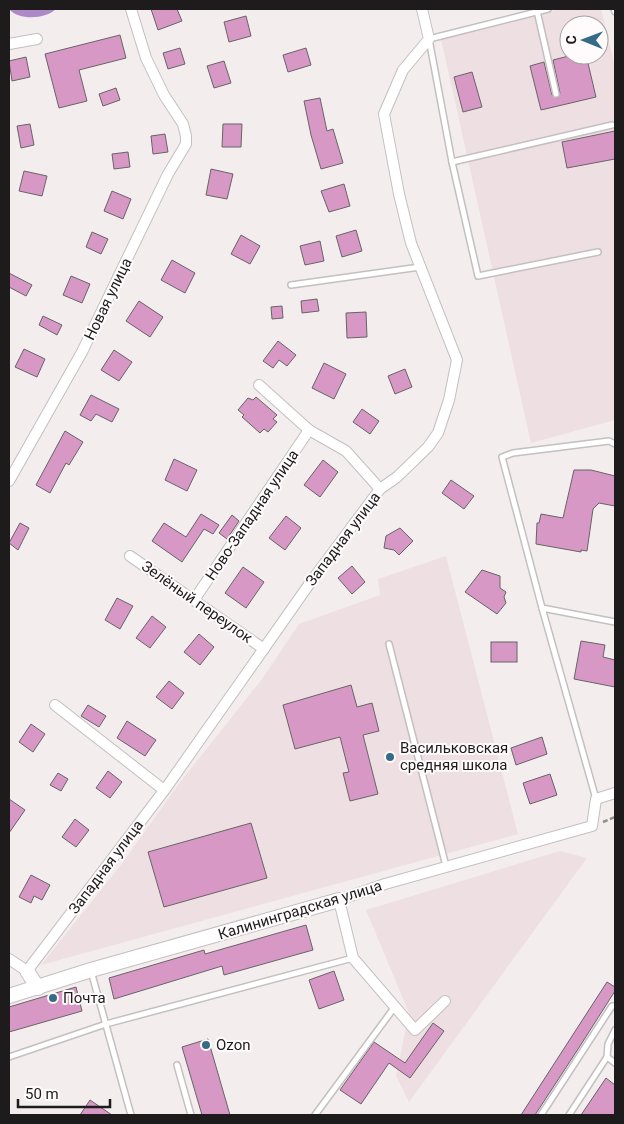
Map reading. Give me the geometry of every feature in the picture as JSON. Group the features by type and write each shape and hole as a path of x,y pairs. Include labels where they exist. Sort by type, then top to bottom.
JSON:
{"street":[{"name":"Новая улица","path":"9,481 82,352 168,174 186,144 183,124 164,95 146,58 131,9"},
{"path":"422,9 429,39"},
{"path":"9,44 37,39"},
{"name":"Западная улица","path":"27,971 164,790 380,488 397,477 428,448 438,433 454,382 457,360 411,243 398,194 384,114 402,70 429,39"},
{"path":"258,384 309,430 346,451 380,488"},
{"name":"Ново-Западная улица","path":"194,600 309,430"},
{"name":"Зелёный переулок","path":"130,556 264,649"},
{"path":"55,705 164,790"},
{"path":"596,800 615,793"},
{"name":"Калининградская улица","path":"9,996 91,970 339,900 446,866 592,826 596,800"},
{"path":"339,900 353,958 394,1008 415,1030 444,1001"},
{"path":"9,959 27,971 38,988"}],"lane":[{"path":"548,9 429,39 452,162 478,276 598,252"},
{"path":"537,11 556,94"},
{"path":"452,162 612,125"},
{"path":"292,285 421,267"},
{"path":"596,800 502,457 513,453 613,442"},
{"path":"542,608 615,622"},
{"path":"389,644 446,866"},
{"path":"9,1057 106,1024 353,958"},
{"path":"91,970 131,1115"},
{"path":"541,1115 612,1006 615,1006"},
{"path":"315,1115 394,1008"},
{"path":"569,1115 606,1057 608,1044 615,1030"},
{"path":"606,1057 615,1063"},
{"path":"177,1066 191,1115"}],"shaded area":[{"path":"9,9 56,9 39,17 26,17 13,13"},
{"path":"560,9 601,9 602,15 559,15 559,65 609,65 609,42 615,66 615,420 531,443 441,39"},
{"name":"Васильковская средняя школа","path":"446,556 518,834 41,965 120,866 181,781 262,679 299,624 380,595 378,579"},
{"path":"560,851 587,858 409,1102 396,1076 409,1013 366,910"}],"building":[{"path":"151,9 177,9 182,21 158,30"},
{"path":"246,16 251,36 229,42 224,22"},
{"path":"120,35 126,58 79,70 87,101 59,108 45,54"},
{"path":"180,48 185,64 168,69 163,53"},
{"path":"306,48 311,65 288,72 283,55"},
{"path":"26,57 30,77 12,81 9,61"},
{"path":"559,58 559,65 588,65 596,97 541,110 530,66 544,62 552,95 557,98 560,93 553,60"},
{"path":"224,61 231,83 214,88 207,66"},
{"path":"472,72 482,107 463,112 454,77"},
{"path":"116,88 120,100 103,106 99,94"},
{"path":"320,98 327,131 333,129 343,163 321,169 304,101"},
{"path":"30,124 34,145 21,148 17,126"},
{"path":"223,124 242,124 241,147 222,147"},
{"path":"615,131 615,159 567,168 562,142"},
{"path":"165,134 168,152 153,154 151,136"},
{"path":"128,152 130,167 114,169 112,154"},
{"path":"211,169 233,174 227,199 206,195"},
{"path":"24,171 47,176 42,196 19,191"},
{"path":"344,184 350,206 329,212 321,191"},
{"path":"112,191 131,199 123,219 104,211"},
{"path":"356,230 362,251 342,257 336,236"},
{"path":"92,232 108,239 101,254 86,247"},
{"path":"241,235 260,246 250,264 231,254"},
{"path":"320,241 324,261 305,265 300,246"},
{"path":"172,260 195,273 185,293 161,280"},
{"path":"9,273 32,285 26,296 9,287"},
{"path":"71,276 90,284 82,303 63,295"},
{"path":"317,299 319,311 302,313 301,301"},
{"path":"139,301 163,317 150,337 126,321"},
{"path":"282,306 283,318 272,319 271,307"},
{"path":"366,312 367,337 347,338 346,313"},
{"path":"43,316 62,325 57,335 39,325"},
{"path":"278,341 296,355 287,366 279,360 273,368 263,361"},
{"path":"24,349 45,359 37,377 15,367"},
{"path":"114,350 132,362 119,381 101,370"},
{"path":"324,363 346,374 334,399 312,388"},
{"path":"405,369 412,387 395,394 388,376"},
{"path":"91,395 119,409 112,422 96,414 91,421 80,415"},
{"path":"256,397 277,415 273,419 277,422 268,432 264,429 260,433 242,417 244,415 238,410 248,398 253,400"},
{"path":"362,409 379,421 370,434 353,422"},
{"path":"65,431 83,442 69,465 66,463 50,493 36,485"},
{"path":"174,459 197,470 187,491 165,480"},
{"path":"323,460 338,472 320,497 304,485"},
{"path":"574,470 591,470 615,476 615,506 599,503 593,509 587,551 581,550 581,552 536,544 537,523 539,523 541,514 563,518"},
{"path":"451,480 474,496 464,509 442,493"},
{"path":"201,514 219,525 213,534 204,529 182,562 152,541 164,523 186,537"},
{"path":"232,515 239,521 227,539 219,533"},
{"path":"286,516 301,528 285,550 269,538"},
{"path":"20,523 29,528 18,550 9,543"},
{"path":"400,528 413,541 399,555 394,550 384,548 386,536"},
{"path":"352,566 365,582 352,594 338,578"},
{"path":"243,567 264,582 246,608 225,593"},
{"path":"482,570 500,576 500,588 506,592 504,597 506,603 497,614 465,592"},
{"path":"117,598 133,606 120,629 105,620"},
{"path":"152,616 166,627 150,648 136,638"},
{"path":"199,634 214,647 200,665 184,652"},
{"path":"581,641 605,645 603,657 615,660 615,687 574,679"},
{"path":"491,642 517,642 517,662 491,662"},
{"path":"169,681 184,693 172,709 156,697"},
{"path":"351,685 357,707 372,703 379,731 363,735 378,794 350,801 343,773 349,772 340,737 295,749 283,705"},
{"path":"88,705 106,716 99,727 81,716"},
{"path":"127,721 156,740 145,756 117,738"},
{"path":"31,724 45,734 33,752 19,742"},
{"path":"542,737 547,754 516,765 511,748"},
{"path":"108,771 122,782 110,798 96,788"},
{"path":"58,773 68,779 61,791 50,785"},
{"path":"550,774 557,795 530,804 523,783"},
{"path":"9,799 25,810 9,833"},
{"path":"75,819 89,830 76,847 62,837"},
{"path":"251,823 267,878 164,907 148,852"},
{"path":"31,875 50,885 42,900 34,896 31,903 19,897"},
{"path":"306,925 313,950 224,975 222,966 114,999 109,978 204,950 205,954"},
{"path":"334,971 344,1000 319,1009 309,980"},
{"path":"607,982 615,987 615,991 580,1046 535,1115 521,1115"},
{"path":"76,987 82,1011 9,1032 9,1007"},
{"path":"433,1023 444,1031 410,1078 389,1063 361,1104 340,1090 374,1042 405,1063"},
{"path":"208,1039 230,1115 202,1115 182,1047"},
{"path":"606,1078 615,1085 615,1115 581,1115"},
{"path":"90,1100 112,1115 80,1115"}],"place":[{"name":"Васильковская средняя школа","path":"390,757"},
{"name":"Почта","path":"53,998"},
{"name":"Ozon","path":"206,1045"}]}
